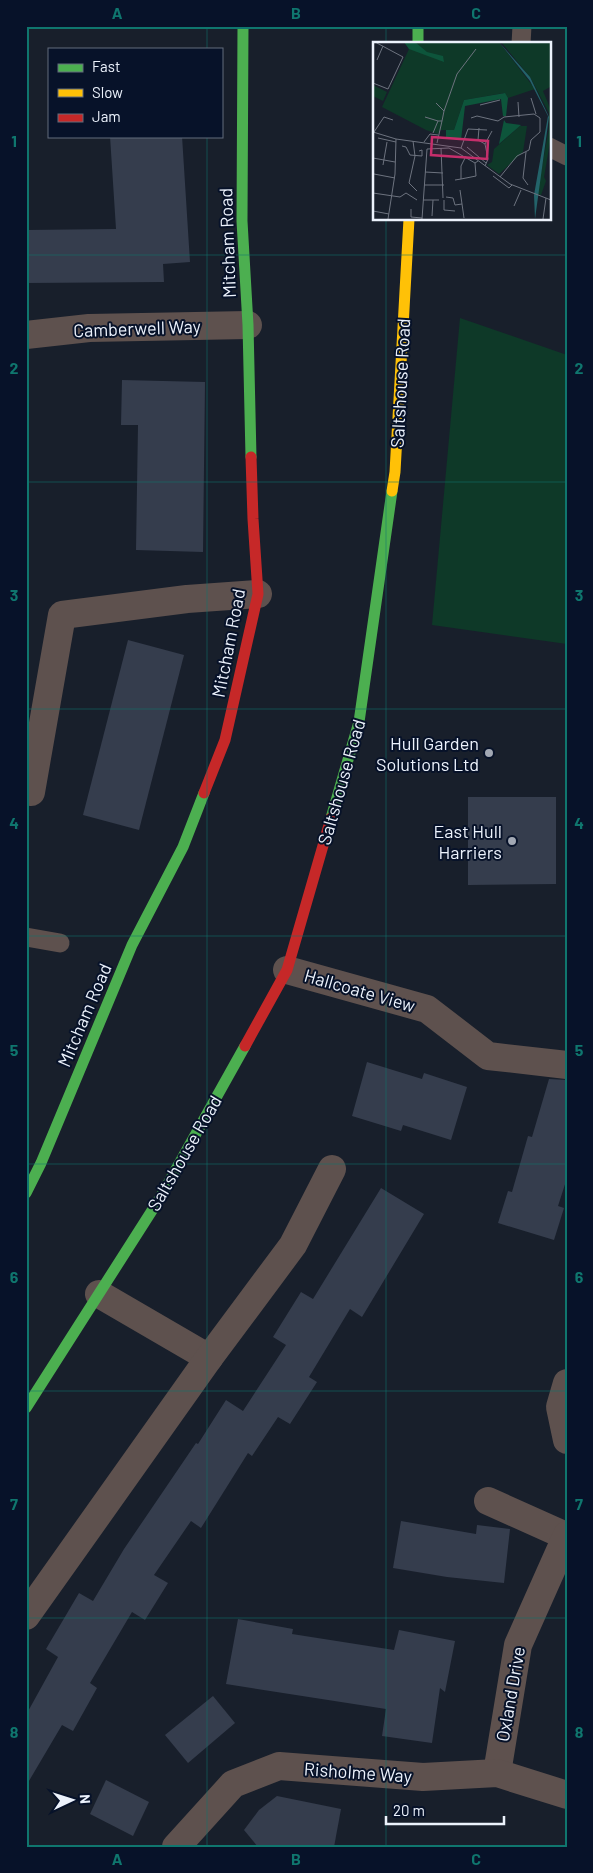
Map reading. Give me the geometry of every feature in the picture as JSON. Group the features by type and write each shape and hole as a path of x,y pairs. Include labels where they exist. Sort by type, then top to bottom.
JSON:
{"main road":[{"name":"Mitcham Road","path":"26,1193 34,1159 132,946 183,847 225,740 258,594 253,519 248,325 242,221 243,26"},
{"path":"418,26 418,42"},
{"name":"Saltshouse Road","path":"26,1408 160,1198 287,970 359,722 395,472 409,220"}],"street":[{"name":"Camberwell Way","path":"26,336 89,328 248,325"},
{"path":"31,792 62,615 187,599 258,594"},
{"name":"Hallcoate View","path":"287,970 427,1009 488,1056 567,1065"},
{"path":"26,1616 208,1358 293,1245 332,1169"},
{"path":"99,1294 208,1358"},
{"path":"567,1383 560,1407 567,1440"},
{"name":"Oxland Drive","path":"488,1501 566,1535 518,1645 497,1772"},
{"name":"Risholme Way","path":"176,1847 233,1784 279,1766 423,1777 497,1772 567,1795"}],"lane":[{"path":"521,42 522,26"},
{"path":"550,148 567,156"},
{"path":"26,937 60,943"}],"green space":[{"path":"460,318 567,355 567,644 432,625"}],"building":[{"path":"110,138 182,138 190,262 163,264 164,282 26,283 26,230 116,229"},
{"path":"122,380 205,382 203,552 136,550 138,425 121,425"},
{"path":"128,640 184,655 139,830 83,815"},
{"name":"East Hull Harriers","path":"468,797 556,797 556,884 468,885"},
{"path":"367,1062 422,1079 424,1073 467,1087 451,1140 403,1125 401,1131 352,1116"},
{"path":"549,1079 567,1080 567,1178 558,1206 564,1208 554,1240 498,1223 508,1191 512,1192 528,1136 532,1137"},
{"path":"381,1188 424,1214 362,1317 350,1309 309,1377 317,1382 290,1424 278,1417 252,1456 248,1453 201,1528 191,1521 154,1575 168,1583 145,1620 132,1612 90,1683 97,1688 73,1731 62,1725 26,1786 26,1715 58,1657 46,1649 79,1593 93,1601 124,1549 196,1443 198,1444 226,1400 243,1411 286,1345 273,1337 301,1292 313,1299"},
{"path":"401,1521 476,1534 477,1525 510,1529 504,1583 447,1577 393,1568"},
{"path":"238,1619 293,1629 292,1634 394,1650 399,1630 455,1641 445,1692 440,1688 432,1743 382,1736 386,1709 226,1684"},
{"path":"213,1696 235,1723 188,1763 165,1735"},
{"path":"106,1780 149,1802 133,1836 90,1814"},
{"path":"277,1796 341,1809 334,1847 258,1847 244,1830 259,1810"}],"traffic: fast":[{"path":"243,26 242,221 248,325 251,457"},
{"path":"418,26 418,42"},
{"path":"331,818 359,722 392,491"},
{"path":"26,1193 41,1163 132,945 183,847 204,793"},
{"path":"26,1408 160,1198 245,1046"}],"traffic: slow":[{"path":"392,491 395,472 409,220"}],"traffic: jam":[{"path":"204,793 225,740 258,594 251,457"},
{"path":"245,1046 287,970 331,818"}],"place":[{"name":"Hull Garden Solutions Ltd","path":"489,753"},
{"name":"East Hull Harriers","path":"512,841"}]}
